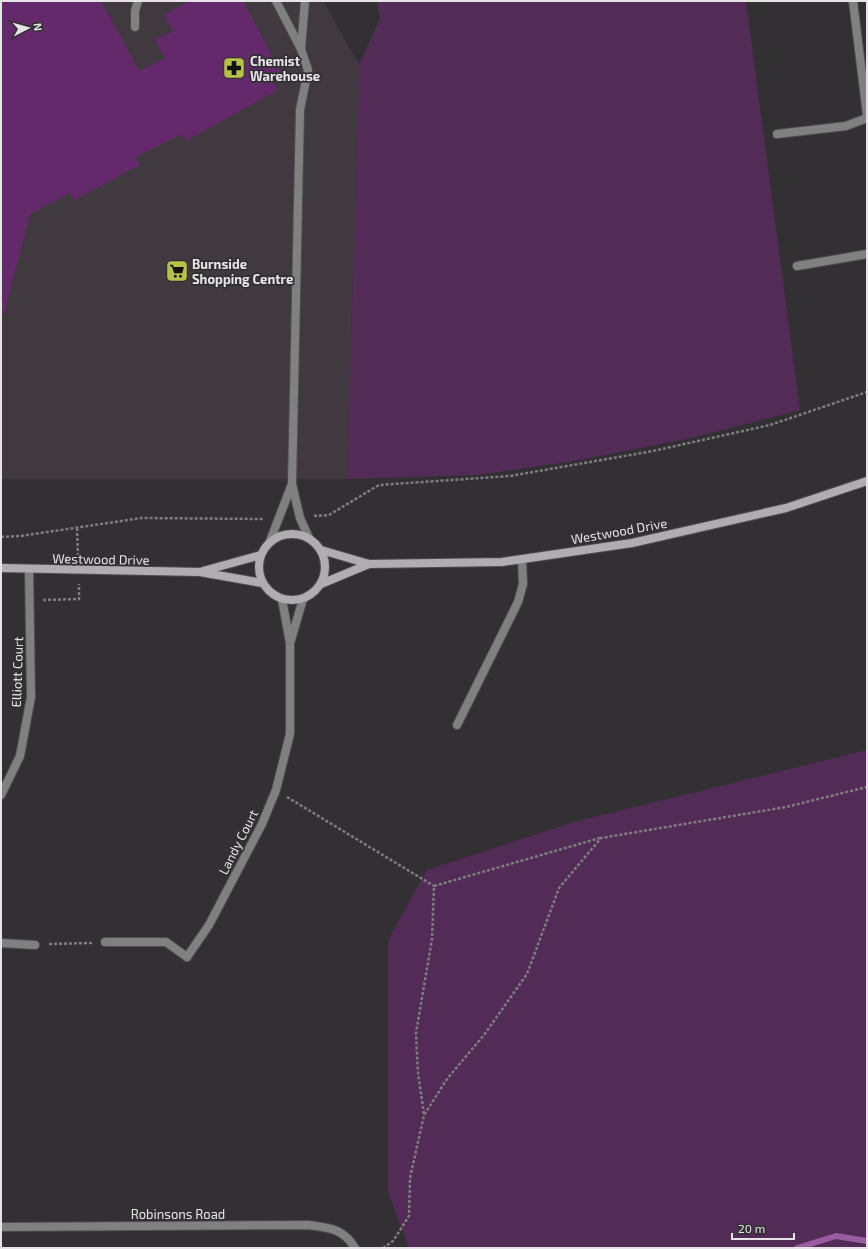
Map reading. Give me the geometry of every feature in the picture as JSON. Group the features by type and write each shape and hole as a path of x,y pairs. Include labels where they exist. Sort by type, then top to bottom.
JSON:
{"street":[{"path":"135,27 135,11 138,1"},
{"path":"276,1 301,49 308,70 300,110 292,484 300,518 309,538 321,550 325,561 325,573 321,584 313,593 303,599 291,601 282,599 272,594 262,583 258,572 261,555 270,541 280,519 292,484"},
{"path":"301,49 305,1"},
{"path":"777,134 846,126 867,117 853,1"},
{"path":"797,266 867,254"},
{"name":"Westwood Drive","path":"321,550 368,564 502,562 632,543 786,508 867,481"},
{"path":"270,541 280,535 292,533 309,538"},
{"name":"Westwood Drive","path":"200,572 261,555"},
{"path":"456,725 518,602 523,584 522,559"},
{"name":"Westwood Drive","path":"321,584 368,564"},
{"name":"Westwood Drive","path":"1,568 29,570 200,572 262,583"},
{"name":"Elliott Court","path":"1,795 20,756 31,697 29,570"},
{"name":"Landy Court","path":"105,942 166,942 187,957 209,924 262,824 276,790 290,734 290,643 282,599"},
{"name":"Landy Court","path":"290,643 303,599"},
{"path":"1,943 35,944"},
{"name":"Robinsons Road","path":"1,1227 308,1225 334,1228 352,1244"}],"path":[{"path":"300,518 329,515 379,485 510,476 653,451 770,425 867,392"},
{"path":"1,537 21,536 141,518 280,519"},
{"path":"276,790 434,886 601,838 786,807 867,787"},
{"path":"424,1115 447,1080 484,1035 527,974 559,888 601,838"},
{"path":"383,1248 393,1241 409,1216 410,1178 424,1115 418,1073 416,1033 432,939 434,886"},
{"path":"35,944 105,942"}],"shaded area":[{"name":"Burnside Shopping Centre","path":"1,1 323,1 359,64 347,479 1,479"},
{"path":"377,1 746,1 800,410 696,437 574,461 477,475 347,479 359,64 380,19"},
{"path":"867,750 867,1248 409,1248 388,1192 388,940 427,870 574,822"}],"building":[{"path":"1,1 101,1 139,71 165,58 155,40 173,31 164,15 189,1 243,1 283,76 273,81 278,90 186,141 182,134 136,157 140,165 74,200 70,193 30,214 4,314 1,314"}],"waterway":[{"path":"797,1248 836,1236 867,1241"}],"place":[{"name":"Chemist Warehouse","path":"234,68"},
{"name":"Burnside Shopping Centre","path":"177,271"}]}
